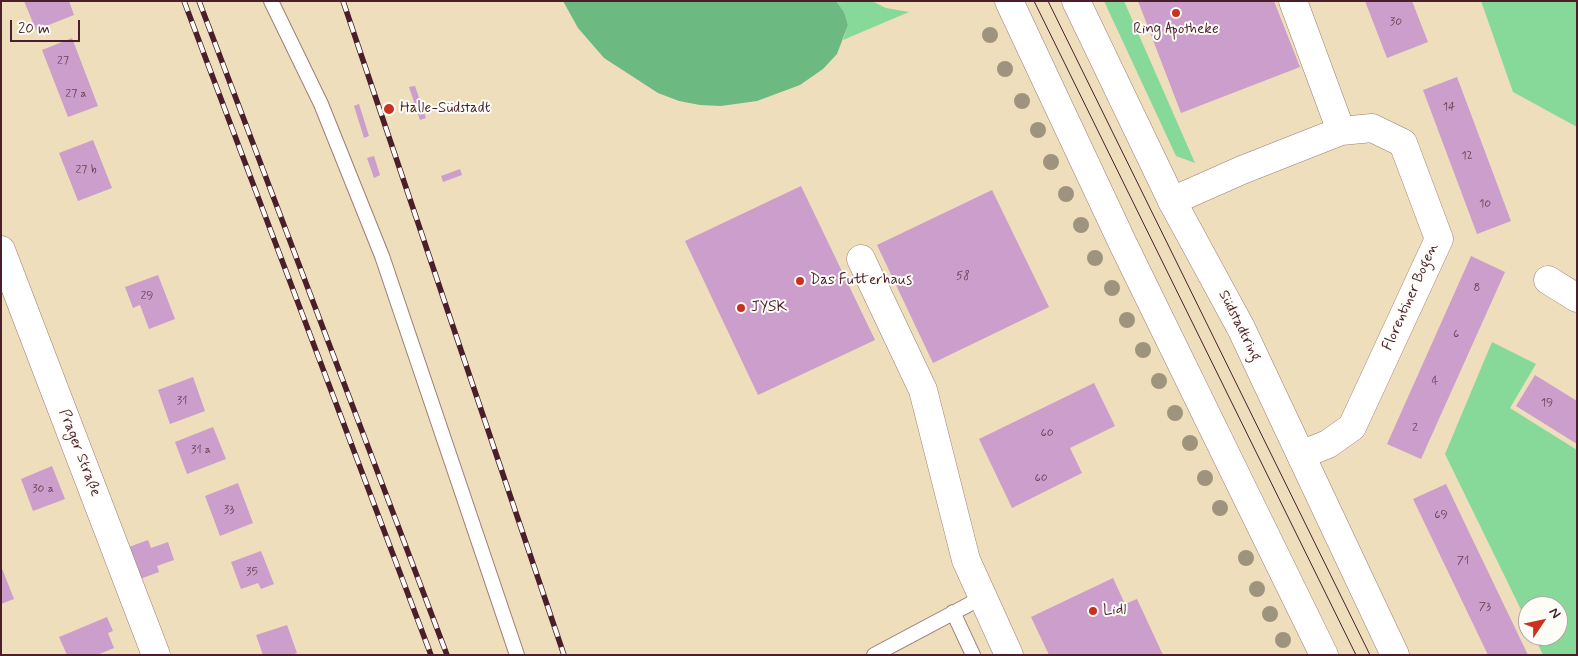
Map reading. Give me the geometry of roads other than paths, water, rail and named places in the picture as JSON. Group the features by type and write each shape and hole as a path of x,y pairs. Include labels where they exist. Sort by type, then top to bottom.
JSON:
{"street":[{"path":"1009,1 1124,246 1324,655"},
{"name":"Südstadtring","path":"1076,1 1172,202 1240,328 1395,655"},
{"path":"1293,1 1341,131"},
{"name":"Florentiner Bogen","path":"1172,202 1242,170 1341,131 1372,128 1403,143 1438,239 1352,427 1328,444 1301,455"},
{"name":"Prager Straße","path":"1,250 156,655"},
{"path":"861,259 923,390 966,560 1009,655"},
{"path":"1548,280 1577,298"}],"lane":[{"path":"271,1 322,104 382,256 517,655"},
{"path":"874,655 983,596"},
{"path":"954,612 972,655"}],"tram line":[{"path":"1034,1 1356,655"},
{"path":"1048,1 1370,655"}],"railway":[{"path":"184,1 431,655"},
{"path":"199,1 447,655"},
{"path":"343,1 564,655"}],"place":[{"name":"Ring Apotheke","path":"1176,13"},
{"name":"Halle-Südstadt","path":"389,109"},
{"name":"Das Futterhaus","path":"800,281"},
{"name":"JYSK","path":"741,308"},
{"name":"Lidl","path":"1093,611"}]}
